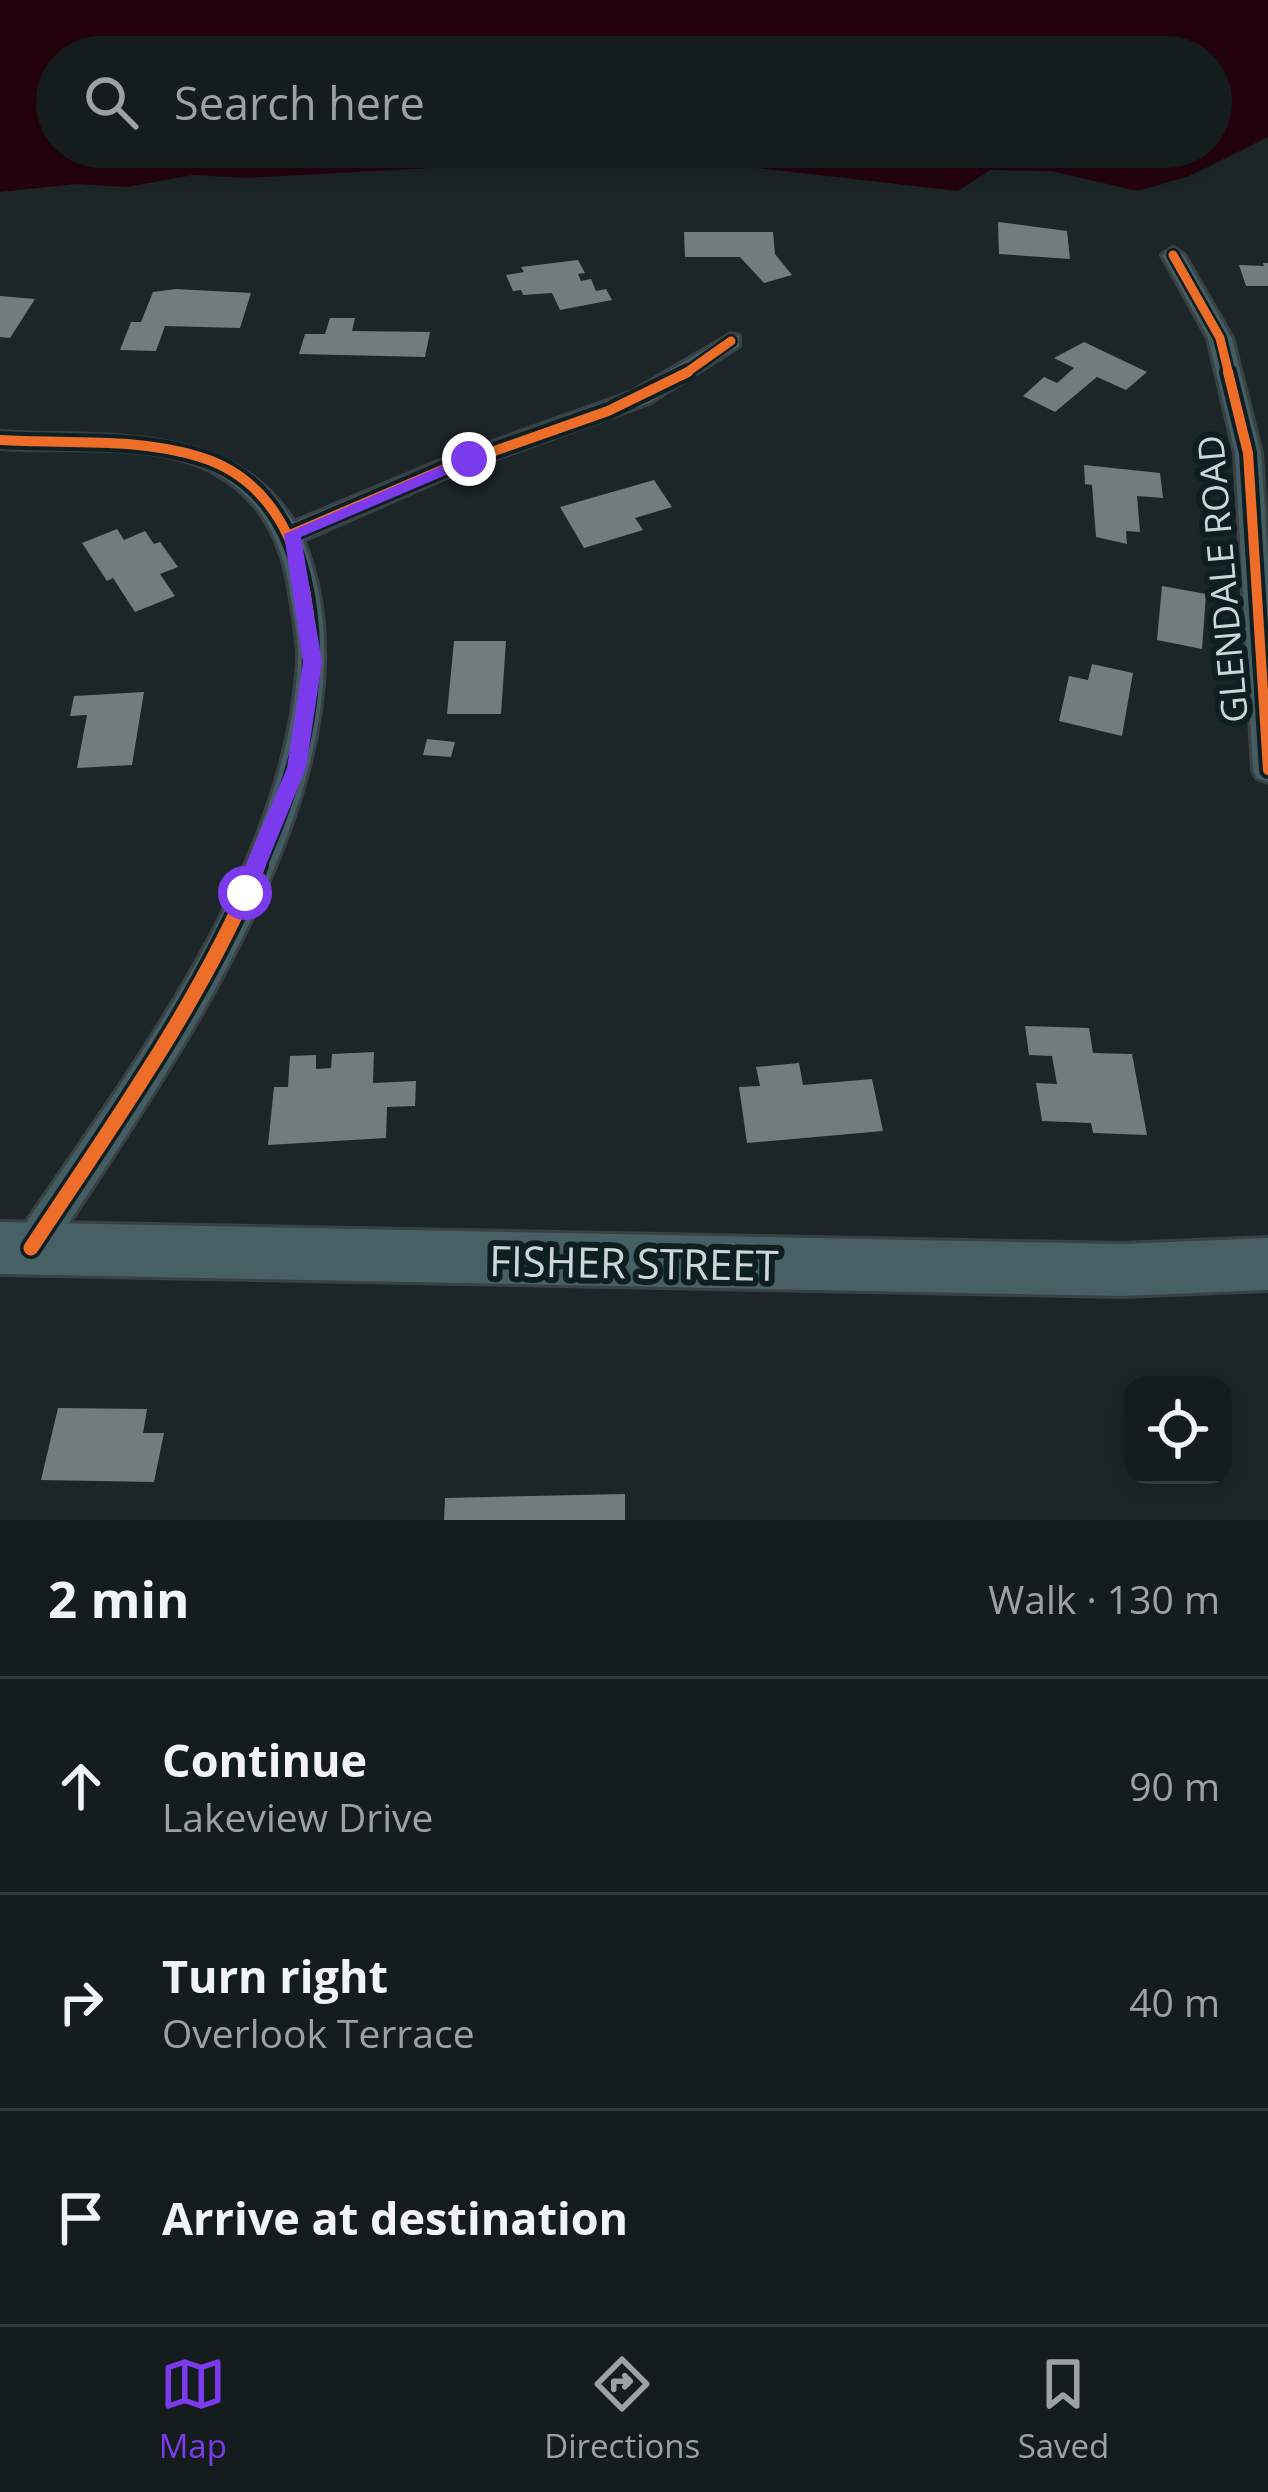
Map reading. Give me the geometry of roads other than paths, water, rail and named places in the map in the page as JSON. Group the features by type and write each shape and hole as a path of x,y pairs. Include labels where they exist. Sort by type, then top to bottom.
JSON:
{"main road":[{"name":"FISHER STREET","path":"16,1248 1074,1270 1268,1264"}],"street":[{"name":"GLENDALE ROAD","path":"1173,255 1220,338 1248,453 1268,770"},
{"path":"292,534 469,459 657,393 695,373 731,341"},
{"path":"0,440 160,448 221,464 253,488 292,534 313,662 297,768 245,893 188,1007 16,1248"}]}
